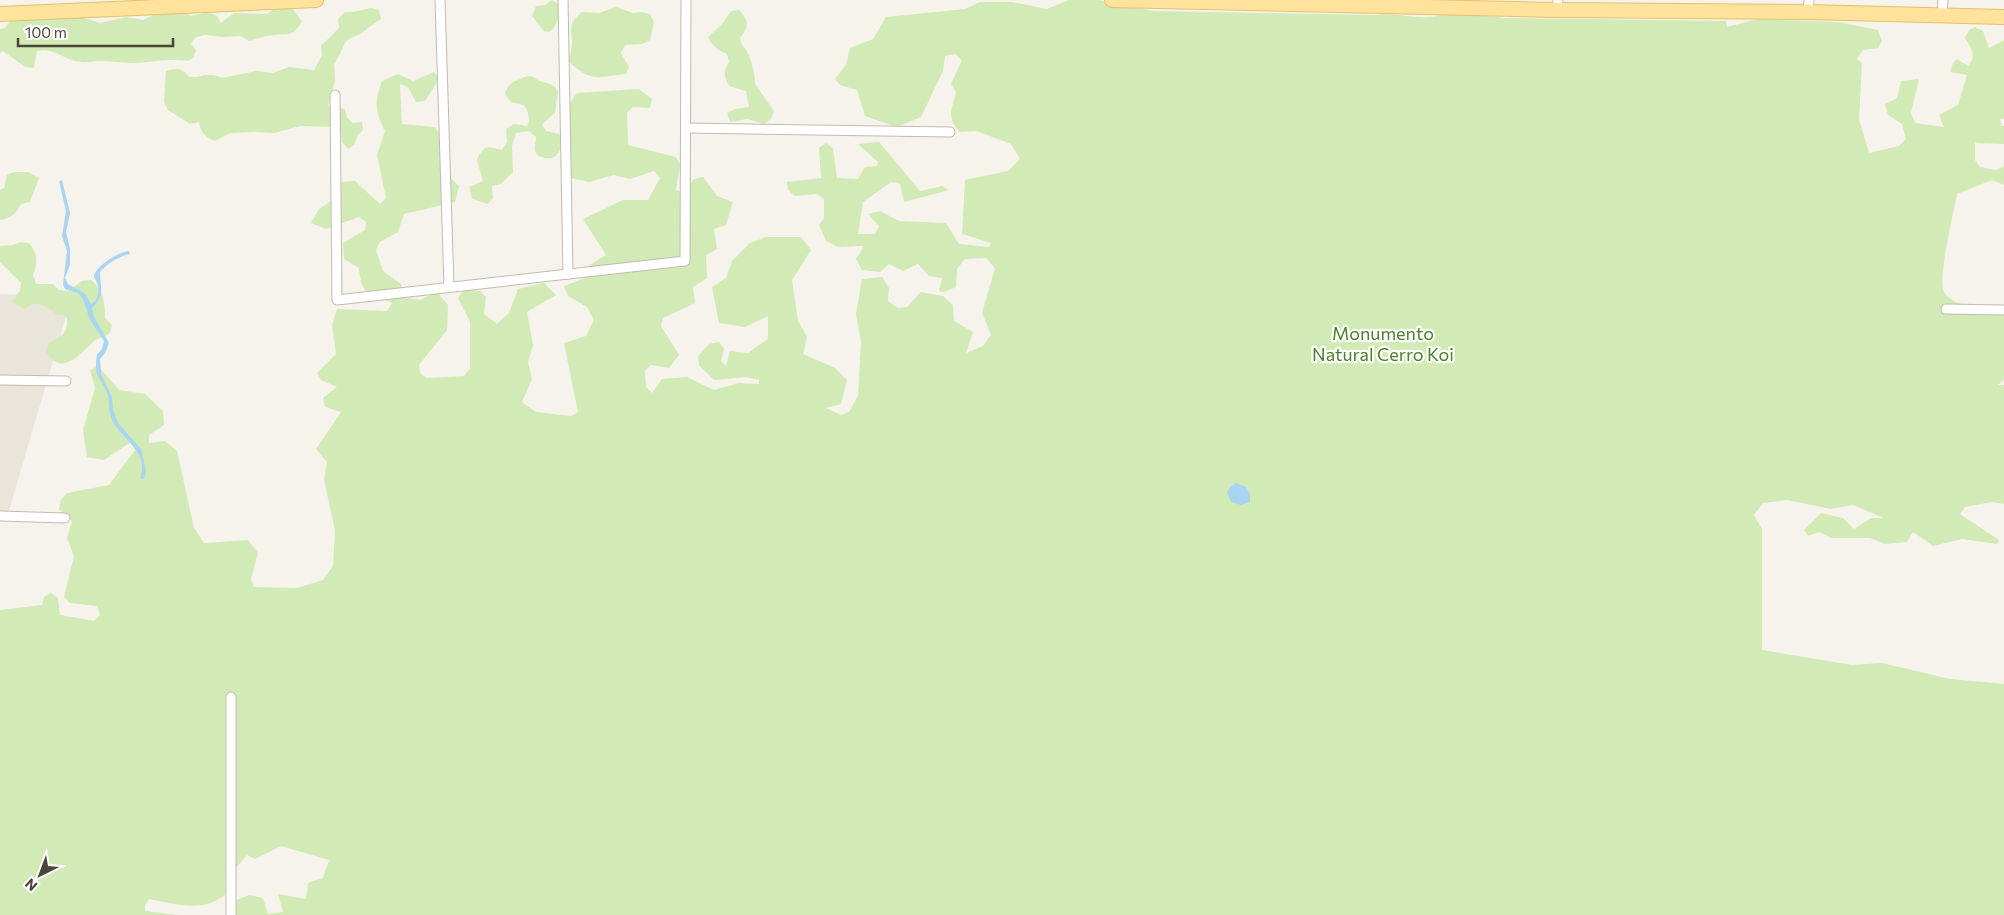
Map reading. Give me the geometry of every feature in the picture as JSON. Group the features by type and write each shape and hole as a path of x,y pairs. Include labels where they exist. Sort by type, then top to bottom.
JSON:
{"main road":[{"path":"0,14 316,0"},
{"path":"1112,0 1808,6 1942,15 2004,16"}],"street":[{"path":"440,0 449,288"},
{"path":"563,0 568,274"},
{"path":"335,94 337,300 685,261 686,0"},
{"path":"1942,15 1943,0"},
{"path":"686,128 950,132"},
{"path":"1946,309 2004,310"},
{"path":"0,380 66,381"},
{"path":"0,516 65,518"},
{"path":"231,915 232,697"}],"shaded area":[{"path":"0,294 72,296 8,514 0,514"}],"green space":[{"path":"552,0 559,5 559,13 556,24 549,32 544,31 532,16 536,6 545,5"},
{"name":"Monumento Natural Cerro Koi","path":"1069,0 1099,0 1153,11 1385,14 1422,17 1431,17 1448,12 1504,18 1726,21 1727,27 1758,19 1838,22 1878,30 1882,41 1878,48 1863,50 1857,59 1862,63 1859,119 1869,153 1899,146 1906,139 1902,124 1888,115 1885,104 1897,98 1901,81 1919,79 1911,113 1915,123 1944,127 1939,115 1958,105 1967,75 1950,72 1953,63 1957,59 1968,66 1972,59 1971,48 1965,38 1969,30 1975,27 1983,31 1989,48 2004,40 2004,118 2000,119 2002,126 2004,126 2004,144 1975,143 1975,160 1980,167 1997,170 2004,166 2004,185 1992,180 1957,194 1944,260 1942,285 1946,295 1956,302 1987,313 2004,314 2004,379 1998,385 2004,385 2004,504 1992,502 1965,507 1960,514 1999,540 1997,544 1962,539 1933,546 1913,532 1907,542 1885,544 1870,538 1831,538 1820,532 1808,536 1804,530 1821,513 1843,518 1854,529 1871,518 1884,518 1853,505 1831,509 1787,500 1763,503 1754,515 1762,529 1762,650 1852,665 1882,663 1950,679 2004,684 2004,915 233,915 232,902 249,895 263,898 268,914 283,912 278,894 306,899 308,883 323,878 329,860 281,846 255,859 247,855 225,880 225,895 216,901 188,906 149,899 145,905 145,911 177,915 0,915 0,610 42,605 44,597 51,593 58,598 60,615 94,621 100,615 97,606 70,603 64,597 74,556 67,538 72,521 59,509 61,500 67,493 109,485 135,450 131,442 104,460 87,457 83,430 95,388 90,370 98,366 119,390 145,394 163,411 164,425 149,435 149,443 165,441 177,451 194,528 204,543 248,540 258,553 251,579 254,587 297,588 323,580 333,566 335,530 324,480 327,462 316,449 341,412 325,407 323,398 337,387 321,380 317,373 336,354 332,325 337,309 387,311 392,303 367,292 362,284 359,268 344,259 343,243 365,230 366,222 359,217 326,229 311,223 319,209 334,199 338,182 355,181 380,204 386,198 377,155 385,131 379,118 377,107 382,81 398,74 413,81 434,72 439,79 425,101 416,102 408,87 400,84 402,124 435,127 444,142 440,168 459,186 455,202 404,214 398,232 380,242 376,250 383,271 401,284 404,297 420,300 437,292 448,305 447,330 419,365 420,373 427,378 464,376 470,369 470,322 458,298 464,290 480,291 486,297 484,314 497,324 509,313 518,289 544,283 556,295 527,312 533,345 528,362 532,379 522,402 536,412 571,416 578,412 564,343 586,336 594,320 587,307 568,296 564,286 587,277 585,268 606,255 583,219 623,200 648,200 660,178 654,171 630,179 614,175 589,182 571,178 566,161 570,133 567,107 577,93 639,89 652,99 650,108 633,107 627,113 628,145 676,157 680,164 676,190 684,193 694,179 703,177 717,196 733,202 726,225 714,229 717,249 706,255 707,278 693,287 695,303 663,318 661,326 679,355 669,368 651,365 645,371 646,387 652,393 662,379 687,377 714,390 739,383 759,384 759,380 746,377 714,380 699,365 698,356 709,344 719,342 724,349 721,361 726,366 730,351 748,353 768,339 768,316 745,327 719,323 712,287 726,278 732,261 750,243 766,237 801,237 811,250 792,280 798,321 807,337 803,354 835,368 847,380 841,404 826,408 841,415 849,412 858,396 861,342 856,314 862,279 882,277 889,288 888,301 898,308 907,307 921,292 943,296 953,305 954,321 973,332 966,353 983,346 991,335 982,313 995,268 986,258 965,259 957,269 956,287 944,292 939,291 942,278 929,276 918,264 903,271 889,264 880,272 862,270 856,259 864,246 838,247 826,241 819,225 824,218 824,199 817,194 795,196 788,190 787,182 821,178 819,148 826,143 833,148 837,178 858,179 865,167 877,166 878,162 858,144 879,142 920,191 942,186 949,190 904,202 900,184 891,182 863,202 858,234 875,234 879,226 868,214 880,211 899,221 946,223 959,244 989,247 991,243 962,234 965,180 1008,171 1020,159 1011,144 977,131 960,132 956,127 951,113 956,92 951,84 962,60 955,54 945,56 943,71 921,117 897,127 865,116 857,90 840,85 835,79 846,65 850,48 873,39 886,17 965,9 980,2 1012,2 1047,9"},
{"path":"291,7 302,21 296,30 290,34 270,35 249,41 241,36 205,35 196,37 191,44 196,50 193,58 188,61 83,62 43,50 37,51 34,68 25,67 3,51 0,53 0,29 5,28 17,15 52,20 58,13 75,15 100,23 126,17 143,20 157,10 176,9 191,16 208,12 217,16 221,23 234,13 268,14 274,8"},
{"path":"616,7 633,13 642,12 650,14 654,22 650,40 642,44 625,45 621,53 629,67 626,74 601,77 590,76 569,62 572,44 572,25 582,12 599,13"},
{"path":"371,8 379,10 381,19 347,41 334,64 335,81 328,106 345,109 347,118 353,123 362,122 363,130 357,136 355,144 348,149 342,142 341,133 334,127 300,126 274,133 230,133 215,141 204,134 199,122 190,124 168,110 164,102 166,71 173,69 181,70 189,77 214,75 222,78 256,71 273,73 289,67 314,70 322,55 321,46 339,28 338,19 345,12"},
{"path":"739,10 745,17 747,24 740,41 750,59 755,84 774,111 771,119 764,124 747,119 730,122 727,113 735,109 749,107 746,91 729,86 725,74 729,62 727,54 716,47 708,37 721,25 731,11"},
{"path":"528,76 553,85 558,92 555,113 542,124 546,131 559,134 561,140 560,149 552,158 541,157 535,151 536,137 529,131 516,133 512,146 513,172 501,184 492,186 493,198 488,204 472,199 469,187 483,181 477,160 479,155 485,148 489,147 502,150 507,142 506,129 514,124 527,126 529,121 524,105 511,102 505,94 511,84"},
{"path":"14,172 28,172 39,178 30,202 21,204 13,215 0,220 0,190 4,188 7,175"},
{"path":"21,242 29,243 36,255 36,266 33,275 36,284 53,284 59,290 68,291 82,281 91,280 99,288 104,302 105,318 112,325 110,333 95,341 70,361 58,363 46,352 48,344 65,332 67,318 62,314 58,315 45,306 34,303 25,309 12,302 20,290 21,283 0,262 0,246"}],"water":[{"path":"62,180 70,213 66,232 70,249 70,265 65,278 68,284 84,293 91,304 97,299 99,292 94,277 98,268 119,254 129,251 130,254 114,261 100,272 101,295 92,308 94,317 109,343 100,359 101,374 112,397 113,410 118,423 141,449 146,471 144,479 140,478 142,461 139,454 111,419 108,395 97,374 97,355 102,349 104,341 90,320 83,299 78,293 65,289 63,285 67,251 62,236 66,211 59,181"},
{"path":"1236,483 1246,487 1250,494 1250,502 1241,505 1231,502 1227,492"}]}
